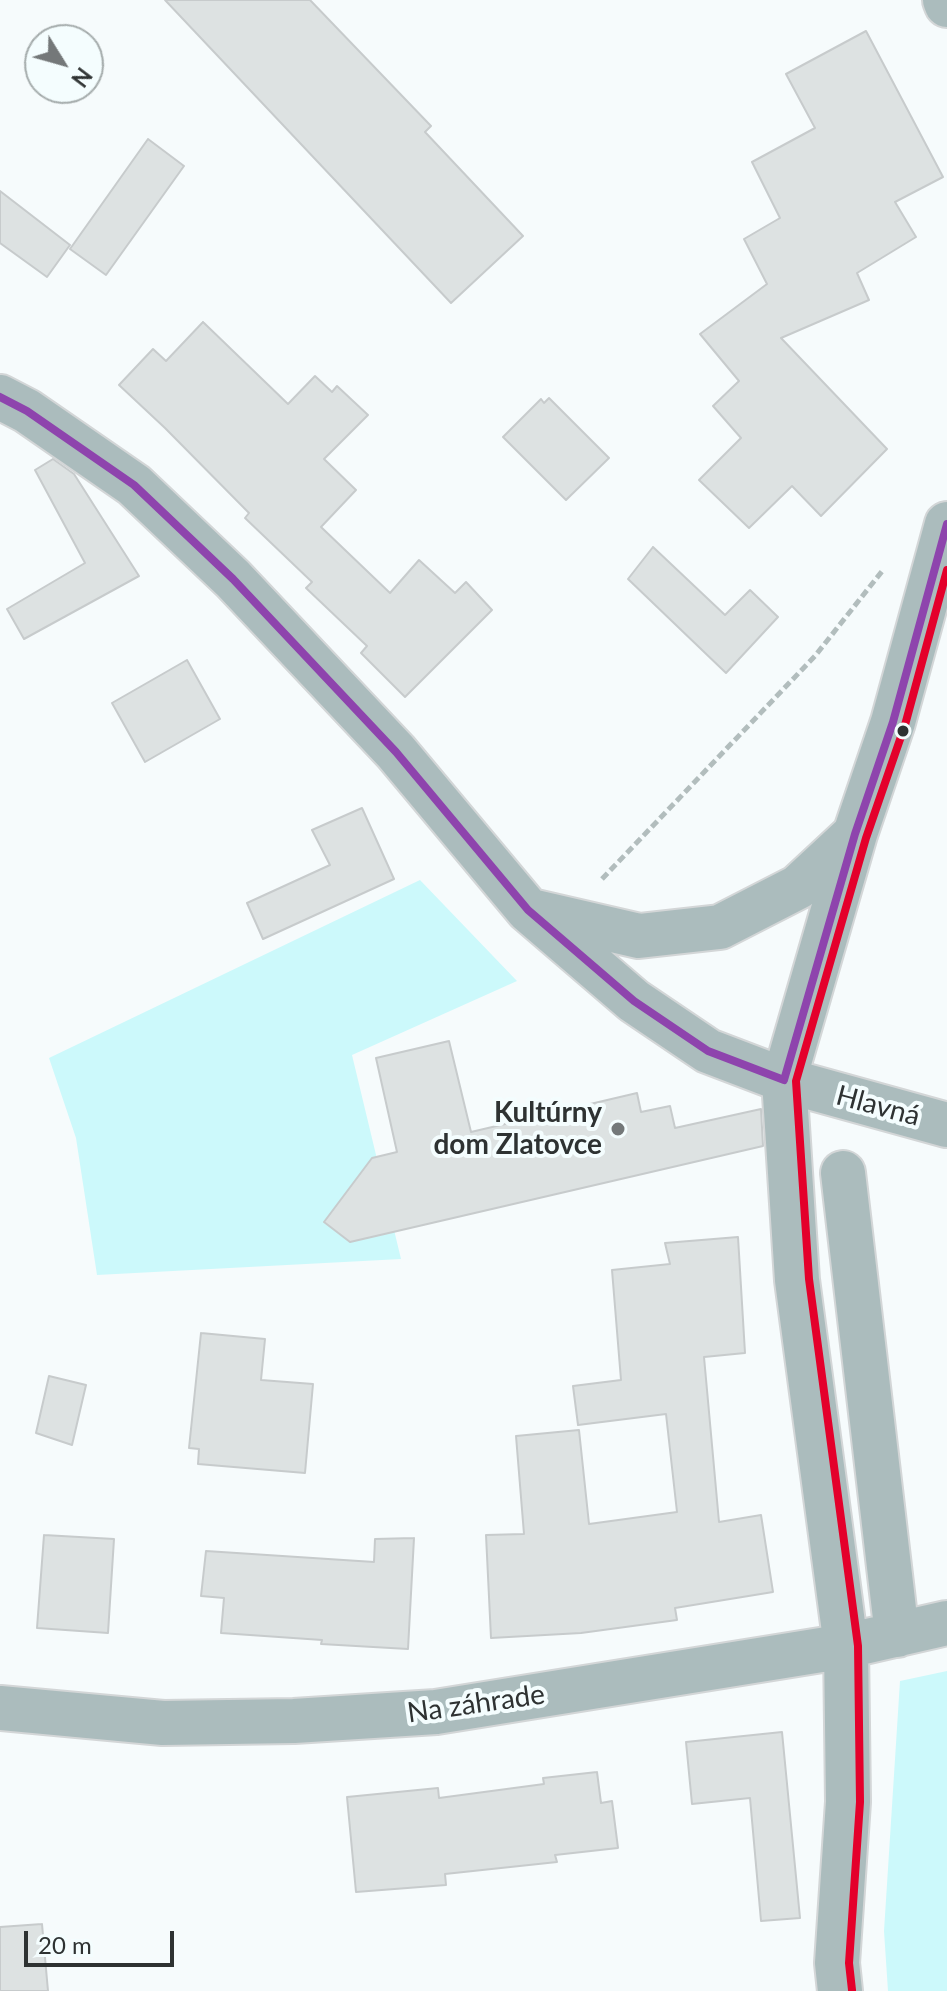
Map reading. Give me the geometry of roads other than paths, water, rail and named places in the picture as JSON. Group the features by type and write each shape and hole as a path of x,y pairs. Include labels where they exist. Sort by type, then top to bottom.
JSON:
{"street":[{"name":"Hlavná","path":"0,397 27,411 134,485 233,579 396,752 528,910 634,1001 708,1051 784,1080 947,1125"},
{"path":"840,1991 837,1963 848,1802 846,1646 797,1280 784,1080 855,834 893,722 947,524"},
{"path":"528,910 639,936 720,927 798,887 855,834"},
{"path":"843,1173 897,1635"},
{"name":"Na záhrade","path":"0,1708 163,1723 294,1721 436,1712 846,1646 947,1623"}],"place":[{"name":"Kultúrny dom Zlatovce","path":"618,1129"}]}
